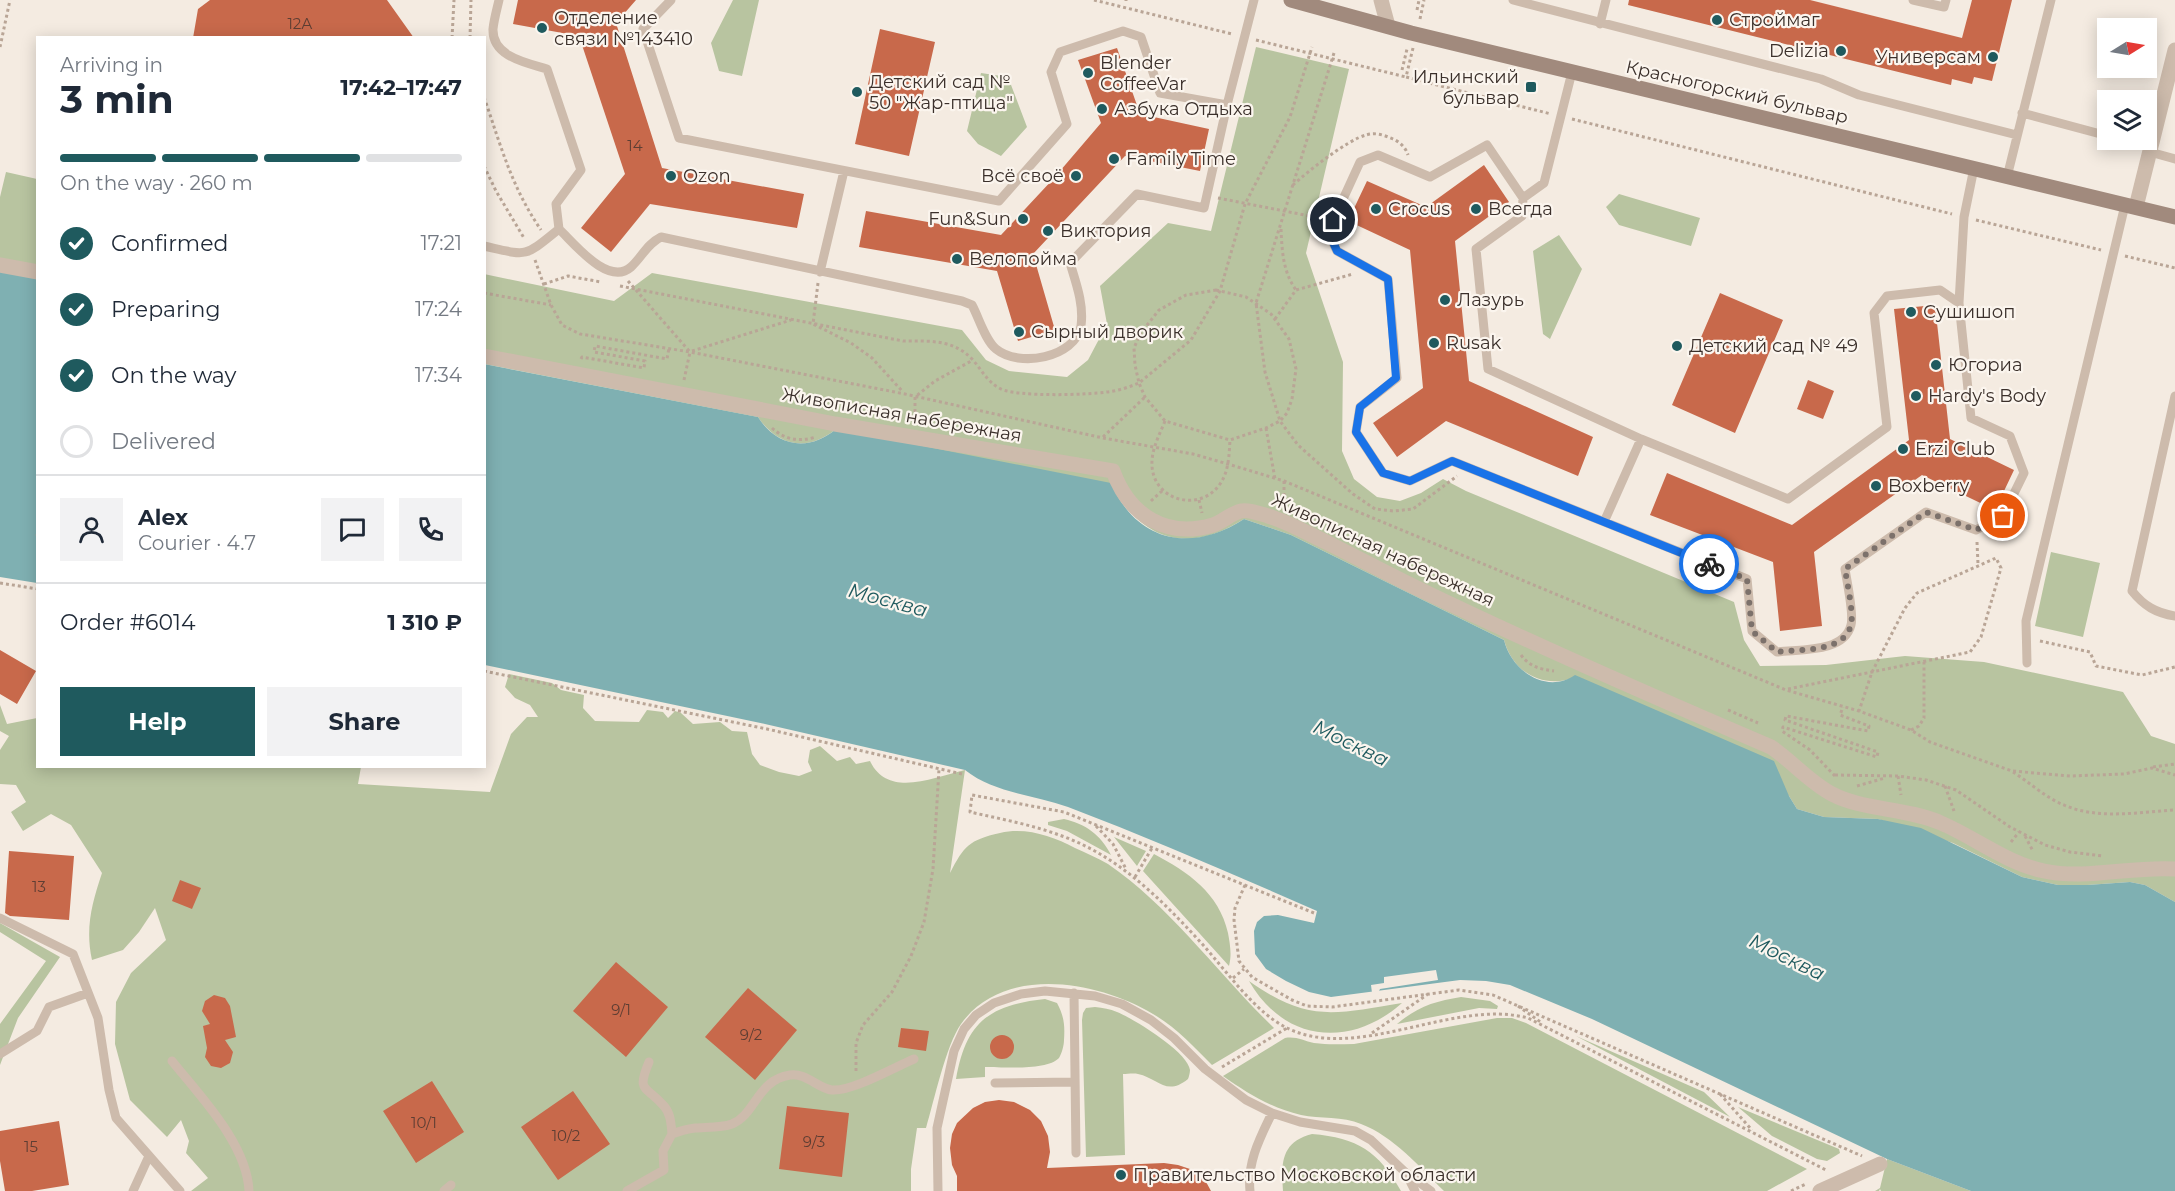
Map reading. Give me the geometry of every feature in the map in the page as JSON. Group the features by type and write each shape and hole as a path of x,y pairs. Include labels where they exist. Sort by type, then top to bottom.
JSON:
{"main road":[{"name":"Красногорский бульвар","path":"1291,0 1417,34 2175,217"}],"street":[{"path":"1381,0 1388,26"},
{"path":"2157,110 2175,50"},
{"path":"2131,206 2150,152"},
{"path":"0,264 36,272"},
{"name":"Живописная набережная","path":"486,356 915,438 1113,471 1127,500 1152,521 1168,526 1184,529 1200,528 1216,524 1242,510 1268,516 1302,530 1423,591 1579,664 1770,747 1833,795 1903,811 1944,824 1988,849 2044,872 2068,874 2175,869"},
{"path":"1820,1191 1880,1164"}],"lane":[{"path":"499,0 493,31 497,43 506,55 547,69 581,170 556,204 558,229 600,267 610,273 630,269 652,242 661,237 972,305 995,349 1024,360 1042,358 1071,344 1080,329 1080,298 1070,262 1137,194 1204,208 1254,0"},
{"path":"671,0 643,29 679,138 999,201 1067,124 1051,72 1060,52 1123,31 1141,38 1160,93 1227,105"},
{"path":"1513,0 1821,79 1859,95 2017,135"},
{"path":"1600,24 1606,0"},
{"path":"1913,0 1944,8 1946,0"},
{"path":"2007,177 2051,0"},
{"path":"1523,198 1544,183 1572,72"},
{"path":"2022,113 2097,133"},
{"path":"1959,303 1940,290 1887,296 1874,313 1887,427 1788,499 1641,439 1488,369 1476,249 1522,216 1523,198 1487,145 1430,177 1378,155 1360,162 1328,231 1337,251 1388,279 1396,378 1360,407 1356,432 1383,473 1410,481 1452,461 1747,579 1752,631 1777,652 1831,646 1845,637 1852,624 1845,569 1926,512 1976,530 2003,516 2024,473 2010,436 1971,418 1959,303 1964,217 1974,168"},
{"path":"2150,152 2175,159"},
{"path":"820,272 844,171"},
{"path":"2027,663 2026,621 2038,567 2114,253 2131,206"},
{"path":"486,246 521,254 531,252 558,229"},
{"path":"2175,396 2132,591 2141,602 2160,614 2175,616"},
{"path":"2166,436 2175,431"},
{"path":"1604,522 1641,439"},
{"path":"0,918 73,954 98,1018 109,1090 116,1118 180,1191"},
{"path":"938,1191 937,1128 954,1050 964,1029 976,1015 994,1003 1045,991 1095,996 1122,1004 1151,1020 1174,1038 1210,1074 1246,1100 1272,1113 1300,1122 1355,1131 1371,1140 1406,1173 1431,1191"},
{"path":"0,1054 37,1031 49,1007 88,993"},
{"path":"1074,993 1076,1153"},
{"path":"672,1134 691,1128 731,1125 741,1118 765,1087 774,1080 792,1074 814,1080 830,1090 844,1089 914,1059"},
{"path":"172,1061 225,1128 244,1165 249,1191"},
{"path":"627,1191 664,1170 663,1151 672,1134 671,1118 664,1106 644,1088 642,1078 649,1062"},
{"path":"996,1083 1075,1082"},
{"path":"1250,1191 1252,1160 1272,1113"},
{"path":"133,1191 149,1156"},
{"path":"1406,1173 1415,1191"}],"path":[{"path":"0,47 10,0"},
{"path":"452,36 454,0"},
{"path":"470,36 471,0"},
{"path":"1417,10 1419,0"},
{"path":"1424,0 1406,77 2175,268"},
{"path":"612,285 903,341 947,343 960,349 973,360 984,376 1002,390 1020,393 1108,392 1139,383 1191,340 1220,291 1245,204 1290,117 1312,47"},
{"path":"1402,70 1407,49"},
{"path":"1334,53 1256,303 1265,372 1280,421 1298,445 1353,494 1376,509 1394,511 1413,509 1467,468"},
{"path":"486,103 513,182 524,205 547,239"},
{"path":"486,170 531,252 551,305 562,325 580,334 690,352 904,394 1103,438 1193,454 1284,481 1786,690 1859,711 1911,730 1930,742 2012,771 2070,776 2124,774 2175,764"},
{"path":"1207,196 1333,220"},
{"path":"1281,224 1282,256 1289,281 1296,290"},
{"path":"1275,319 1296,290 1369,269"},
{"path":"620,272 690,352"},
{"path":"813,324 820,272"},
{"path":"543,284 568,276 601,282"},
{"path":"1200,291 1220,291 1246,297 1256,303 1275,319 1289,339 1296,369 1292,399 1287,413 1280,421 1266,428 1230,440 1165,421 1145,397 1139,383 1134,348 1148,321 1159,310 1186,295 1200,291"},
{"path":"486,292 551,305"},
{"path":"690,352 792,320"},
{"path":"813,324 851,343 872,358 904,394"},
{"path":"579,374 582,357 644,368 645,362 594,352 595,346 667,359 669,348"},
{"path":"682,394 690,352"},
{"path":"915,397 935,381 973,360"},
{"path":"915,397 915,438"},
{"path":"1103,438 1145,397"},
{"path":"1165,421 1154,448 1152,464 1157,483 1163,490 1180,500 1189,501 1208,496 1221,483 1228,464 1230,440"},
{"path":"1266,428 1275,480"},
{"path":"1976,530 1978,564"},
{"path":"1786,690 1872,672 1924,662 1970,652 1980,638 2001,567 1996,558 1978,564 1917,593 1905,608 1872,672 1859,711"},
{"path":"0,583 36,589"},
{"path":"2026,638 2090,652 2096,666 2142,675 2175,667"},
{"path":"1911,730 1919,726 1924,718 1924,662"},
{"path":"486,671 767,729 962,774"},
{"path":"1836,776 1810,750 1782,731 1783,727 1876,757 1878,752 1785,720 1786,716 1868,731 1869,726 1840,716 1843,707"},
{"path":"1724,708 1763,726"},
{"path":"1783,738 1836,776 1898,776 1926,780 1956,790 2010,827 2045,845 2070,852 2108,856"},
{"path":"2152,768 2175,775"},
{"path":"856,1084 856,1043 863,1025 892,992 911,956 924,922 933,869 939,769"},
{"path":"2012,771 2062,805 2082,811 2109,814 2175,810"},
{"path":"1833,795 1893,776"},
{"path":"1898,776 1903,811"},
{"path":"1314,914 1093,823 1049,808 972,795 970,812 1065,836 1109,859 1135,877 1164,903 1257,1004 1287,1028 1315,1037 1344,1038 1479,1014 1513,1014 1528,1018 1830,1172"},
{"path":"1093,823 1113,844 1127,872"},
{"path":"1135,877 1153,847"},
{"path":"1245,885 1235,909 1234,920 1237,951 1244,969 1264,985 1307,1006 1332,1007 1429,993 1476,991 1512,1002 1862,1156 1852,1161"},
{"path":"1233,978 1244,969"},
{"path":"1368,1035 1429,993"},
{"path":"1512,1002 1553,1031"},
{"path":"1210,1074 1287,1028"},
{"path":"1719,1093 1754,1132"}],"green space":[{"path":"733,0 759,0 742,76 719,71 711,43"},
{"path":"1256,47 1349,69 1306,253 1343,362 1342,451 1354,479 1377,497 1400,501 1421,493 1443,479 1466,491 1734,602 1744,640 1760,666 1826,665 1905,656 1984,662 2123,692 2151,736 2175,744 2175,902 2145,885 2130,882 2058,885 2022,877 1953,843 1878,819 1824,817 1797,809 1789,796 1570,679 1548,681 1528,674 1513,660 1504,640 1291,535 1244,519 1208,536 1190,539 1174,538 1158,533 1143,524 1116,494 836,429 815,441 794,443 775,435 758,417 486,364 486,274 614,301 652,273 962,330 986,360 1009,371 1067,377 1088,360 1107,324 1100,286 1168,223 1211,231"},
{"path":"981,73 1008,77 1027,127 1001,156 978,144 967,131"},
{"path":"6,172 36,179 36,278 0,270 0,197"},
{"path":"1619,194 1700,218 1691,246 1619,225 1606,207"},
{"path":"1559,235 1582,269 1550,339 1543,334 1533,251"},
{"path":"2051,552 2100,563 2083,637 2035,626"},
{"path":"509,674 552,683 561,690 584,695 583,708 595,721 639,722 647,710 663,712 668,718 675,711 681,713 693,724 720,722 732,731 747,732 752,754 760,765 799,776 812,771 808,762 810,750 820,746 837,761 850,757 856,764 870,761 878,773 900,782 926,780 965,770 950,873 959,856 974,842 1010,831 1048,836 1096,858 1131,881 1174,921 1274,1028 1212,1065 1161,1019 1131,1002 1106,993 1052,984 1026,986 1001,992 979,1005 961,1024 950,1045 926,1128 917,1128 911,1169 911,1191 191,1191 208,1178 186,1153 189,1141 181,1120 167,1137 130,1100 115,1044 116,1002 131,973 166,940 155,908 139,932 123,950 92,960 89,926 102,873 71,825 51,814 23,831 11,812 26,802 16,785 0,784 0,750 9,736 0,731 0,705 7,724 36,718 36,768 361,768 358,784 490,792 511,734 527,717 538,717 530,705 515,698 505,687"},
{"path":"1064,819 1092,831 1111,855 1067,831 1048,825 1048,822"},
{"path":"1114,837 1146,851 1137,866"},
{"path":"1154,854 1190,876 1210,895 1224,919 1228,933 1231,954 1229,966 1143,871"},
{"path":"0,923 60,957 18,1018 0,1065 0,1024 46,961 0,932"},
{"path":"1249,981 1288,1004 1322,1012 1358,1010 1402,1003 1382,1018 1361,1028 1340,1032 1319,1032 1299,1027 1280,1017 1263,1001"},
{"path":"1461,997 1490,1001 1498,1006 1497,1009 1479,1008 1397,1024 1427,1006"},
{"path":"1045,999 1057,1003 1063,1016 1064,1042 1059,1058 1035,1067 985,1067 985,1077 956,1079 966,1043 983,1020 1009,1006"},
{"path":"1095,1007 1117,1012 1135,1021 1180,1054 1190,1070 1188,1079 1174,1086 1162,1085 1138,1074 1123,1074 1125,1155 1086,1157 1082,1020 1086,1008"},
{"path":"1497,1018 1512,1018 1526,1023 1807,1169 1767,1191 1444,1191 1395,1144 1373,1129 1347,1120 1301,1115 1280,1108 1250,1094 1223,1076 1285,1038 1296,1038 1319,1044 1354,1044"},
{"path":"1576,1036 1704,1092 1730,1117"},
{"path":"1738,1107 1839,1149 1840,1153 1827,1161 1817,1159 1772,1136"},
{"path":"1312,1134 1342,1139 1365,1149 1384,1166 1401,1191 1283,1191 1282,1171 1285,1155 1294,1142"},
{"path":"1887,1159 1971,1191 1881,1191 1880,1189 1875,1191 1880,1188"}],"water":[{"path":"0,270 36,278 36,583 0,577"},
{"name":"Москва","path":"486,364 758,417 774,435 794,443 815,441 836,429 1111,483 1122,503 1135,519 1151,530 1168,536 1186,538 1205,536 1224,530 1244,519 1291,535 1504,640 1514,661 1531,676 1542,681 1553,682 1575,675 1774,761 1797,809 1824,817 1878,819 1921,828 2022,877 2058,885 2130,882 2145,885 2175,902 2175,1191 1971,1191 1887,1159 1592,1019 1510,985 1460,980 1331,997 1309,992 1266,969 1255,954 1254,931 1257,922 1264,916 1278,915 1314,923 1317,911 1099,819 1055,803 1001,789 976,778 965,770 765,724 486,665"}],"pier":[{"path":"1436,970 1438,980 1380,989 1372,993 1371,985 1384,983 1384,977"}],"building":[{"path":"210,0 387,0 413,36 193,36 198,9"},
{"path":"518,0 636,0 616,23 662,168 804,194 797,228 650,204 611,252 581,228 625,174 579,36 513,24"},
{"path":"1629,0 1810,0 1962,38 1972,0 2012,0 1992,81 1974,77 1972,84 1952,79 1951,85 1628,5"},
{"path":"880,29 935,42 909,156 855,144"},
{"path":"1117,48 1140,114 1209,129 1200,171 1125,156 1033,254 1055,330 1018,341 997,271 859,247 866,211 1001,235 1101,123 1078,60"},
{"path":"1484,165 1509,202 1455,241 1469,381 1593,437 1578,476 1446,421 1397,457 1373,423 1423,388 1410,250 1348,221 1367,181 1426,207"},
{"path":"1720,293 1783,320 1735,433 1672,405"},
{"path":"1935,305 1950,439 2014,470 1995,510 1922,475 1814,552 1822,626 1780,631 1773,562 1650,515 1667,473 1792,525 1909,440 1894,309"},
{"path":"1808,380 1834,391 1823,419 1797,409"},
{"path":"0,650 36,671 17,704 0,694"},
{"path":"9,851 74,856 69,920 10,916 5,913"},
{"path":"180,880 201,888 192,909 172,901"},
{"path":"616,962 668,1007 626,1057 573,1011"},
{"path":"748,988 797,1030 755,1080 705,1037"},
{"path":"214,995 225,998 230,1006 236,1037 225,1040 233,1052 230,1063 221,1068 211,1066 205,1057 207,1048 203,1026 210,1024 202,1011 205,1001"},
{"path":"901,1028 929,1031 926,1051 898,1047"},
{"path":"1002,1035 1011,1038 1014,1047 1011,1056 1002,1059 993,1056 990,1047 993,1038"},
{"path":"432,1081 464,1132 416,1163 383,1111"},
{"path":"573,1091 610,1144 558,1180 521,1127"},
{"path":"999,1100 1014,1102 1030,1110 1041,1121 1048,1136 1050,1152 1047,1168 1164,1163 1193,1170 1205,1180 1211,1191 957,1191 957,1176 952,1165 950,1148 952,1134 957,1123 973,1108 985,1102"},
{"path":"787,1106 849,1113 842,1177 779,1169"},
{"path":"59,1121 69,1185 32,1191 5,1191 0,1161 0,1131"}],"way so far":[{"path":"1709,564 1747,579 1752,631 1777,652 1831,646 1845,637 1852,624 1845,569 1926,512 1976,530 2003,516"}],"place":[{"name":"Строймаг","path":"1717,20"},
{"name":"Отделение связи №143410","path":"542,28"},
{"name":"Delizia","path":"1841,51"},
{"name":"Универсам","path":"1993,57"},
{"name":"Blender CoffeeVar","path":"1088,73"},
{"name":"Ильинский бульвар","path":"1531,87"},
{"name":"Детский сад № 50 \"Жар-птица\"","path":"857,92"},
{"name":"Азбука Отдыха","path":"1102,109"},
{"name":"Family Time","path":"1114,159"},
{"name":"Ozon","path":"671,176"},
{"name":"Всё своё","path":"1076,176"},
{"name":"Crocus","path":"1376,209"},
{"name":"Всегда","path":"1476,209"},
{"name":"Fun&Sun","path":"1023,219"},
{"name":"Виктория","path":"1048,231"},
{"name":"Велопойма","path":"957,259"},
{"name":"Лазурь","path":"1445,300"},
{"name":"Сушишоп","path":"1911,312"},
{"name":"Сырный дворик","path":"1019,332"},
{"name":"Rusak","path":"1434,343"},
{"name":"Детский сад № 49","path":"1677,346"},
{"name":"Югориа","path":"1936,365"},
{"name":"Hardy's Body","path":"1916,396"},
{"name":"Erzi Club","path":"1903,449"},
{"name":"Boxberry","path":"1876,486"},
{"name":"Правительство Московской области","path":"1121,1175"}],"route":[{"path":"1333,220 1328,231 1337,251 1388,279 1396,378 1360,407 1356,432 1383,473 1410,481 1452,461 1709,564"}]}
